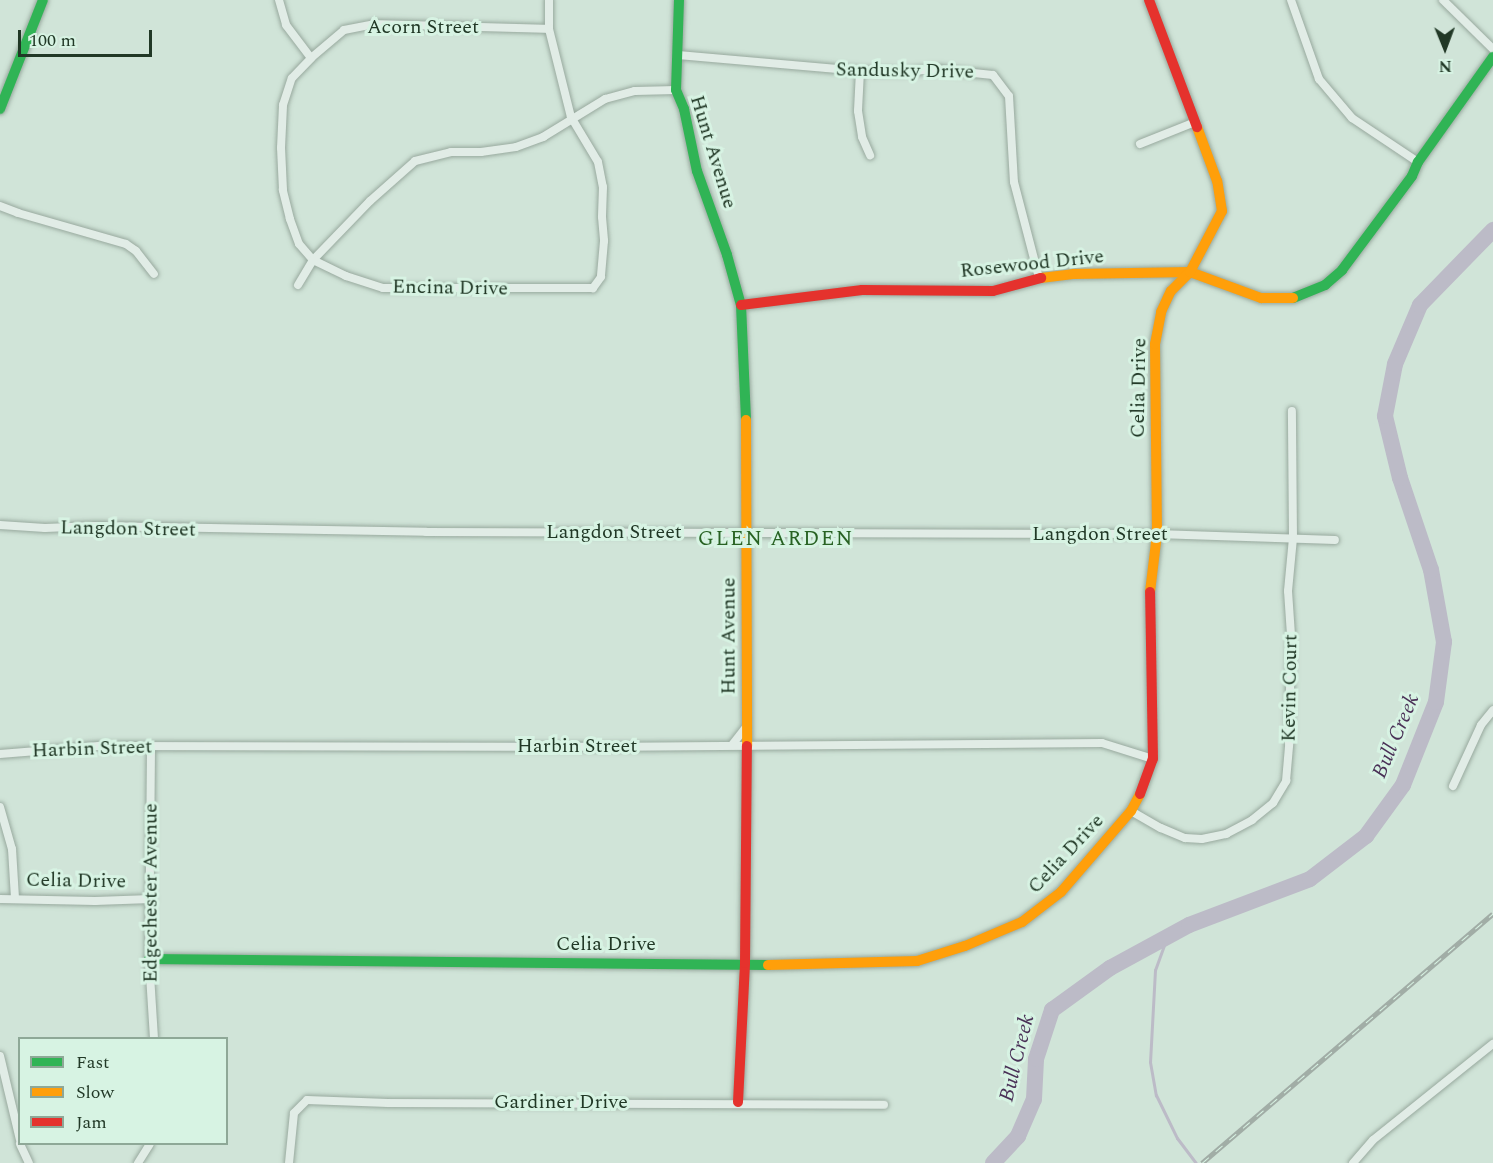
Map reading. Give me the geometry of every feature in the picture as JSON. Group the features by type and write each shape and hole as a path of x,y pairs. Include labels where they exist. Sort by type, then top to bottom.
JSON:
{"street":[{"path":"0,109 43,0"},
{"path":"279,0 286,25 311,58"},
{"path":"549,0 549,29 571,117"},
{"name":"Hunt Avenue","path":"680,0 676,90 684,109 697,171 727,255 741,305 746,383 745,963 738,1102"},
{"name":"Celia Drive","path":"149,959 824,965 917,961 965,946 1022,922 1061,892 1131,811 1146,783 1153,759 1150,588 1157,534 1155,344 1161,312 1170,291 1190,272 1222,211 1217,181 1149,0"},
{"path":"1291,0 1319,79 1352,118 1418,162"},
{"path":"1443,0 1493,49"},
{"name":"Acorn Street","path":"313,260 299,244 290,219 284,190 281,148 283,105 292,78 311,58 344,30 375,24 549,29"},
{"name":"Sandusky Drive","path":"678,55 860,71 902,72 935,69 993,75 1009,96 1014,182 1039,278"},
{"name":"Rosewood Drive","path":"741,305 862,290 993,291 1039,278 1073,274 1190,272 1260,298 1295,298 1325,285 1342,270 1412,176 1418,162 1493,57"},
{"path":"860,71 858,111 862,137 870,155"},
{"path":"298,285 313,260 415,160 451,152 481,152 516,147 543,137 571,117 605,99 625,94 676,90"},
{"name":"Encina Drive","path":"313,260 346,276 383,288 593,288 601,277 604,241 603,187 598,162 571,117"},
{"path":"1140,144 1195,122"},
{"path":"0,206 126,244 136,251 154,274"},
{"name":"Kevin Court","path":"1131,811 1185,838 1202,839 1226,834 1252,820 1273,803 1286,781 1291,635 1288,591 1293,538 1292,411"},
{"name":"Langdon Street","path":"0,525 45,528 95,526 379,531 1157,534 1335,540"},
{"path":"1453,786 1481,725 1493,710"},
{"path":"732,745 747,726"},
{"name":"Harbin Street","path":"0,754 47,748 1102,742 1153,759"},
{"name":"Edgechester Avenue","path":"151,747 152,899 149,959 154,1037"},
{"path":"0,807 12,849 15,898"},
{"name":"Celia Drive","path":"0,899 95,901 152,899"},
{"path":"1353,1163 1373,1140 1493,1044"},
{"path":"0,1056 18,1133"},
{"name":"Gardiner Drive","path":"289,1163 294,1113 306,1100 388,1103 738,1102 884,1105"},
{"path":"21,1145 29,1163"},
{"path":"138,1163 149,1145"}],"waterway":[{"name":"Bull Creek","path":"993,1163 1018,1136 1034,1099 1036,1059 1052,1010 1110,968 1189,925 1310,879 1366,836 1403,785 1436,702 1444,642 1431,570 1400,478 1385,416 1395,364 1420,305 1493,230"},
{"path":"1167,937 1155,970 1150,1062 1156,1095 1177,1138 1196,1163"}],"railway":[{"path":"1202,1163 1493,914"}],"traffic: fast":[{"path":"0,109 43,0"},
{"path":"679,0 676,90 684,109 697,171 727,255 741,305 746,420"},
{"path":"1293,298 1325,285 1342,270 1412,176 1418,162 1493,57"},
{"path":"149,959 768,965"}],"traffic: slow":[{"path":"1150,592 1157,534 1155,344 1161,312 1171,291 1190,272 1222,211 1217,181 1197,127"},
{"path":"1041,278 1073,274 1190,272 1261,298 1293,298"},
{"path":"746,420 747,746"},
{"path":"768,965 917,961 965,946 1022,922 1061,892 1131,811 1140,794"}],"traffic: jam":[{"path":"1149,0 1197,127"},
{"path":"741,305 862,290 993,291 1041,278"},
{"path":"1140,794 1153,759 1150,592"},
{"path":"738,1102 745,963 747,746"}],"district":[{"name":"GLEN ARDEN","path":"776,539"}]}
